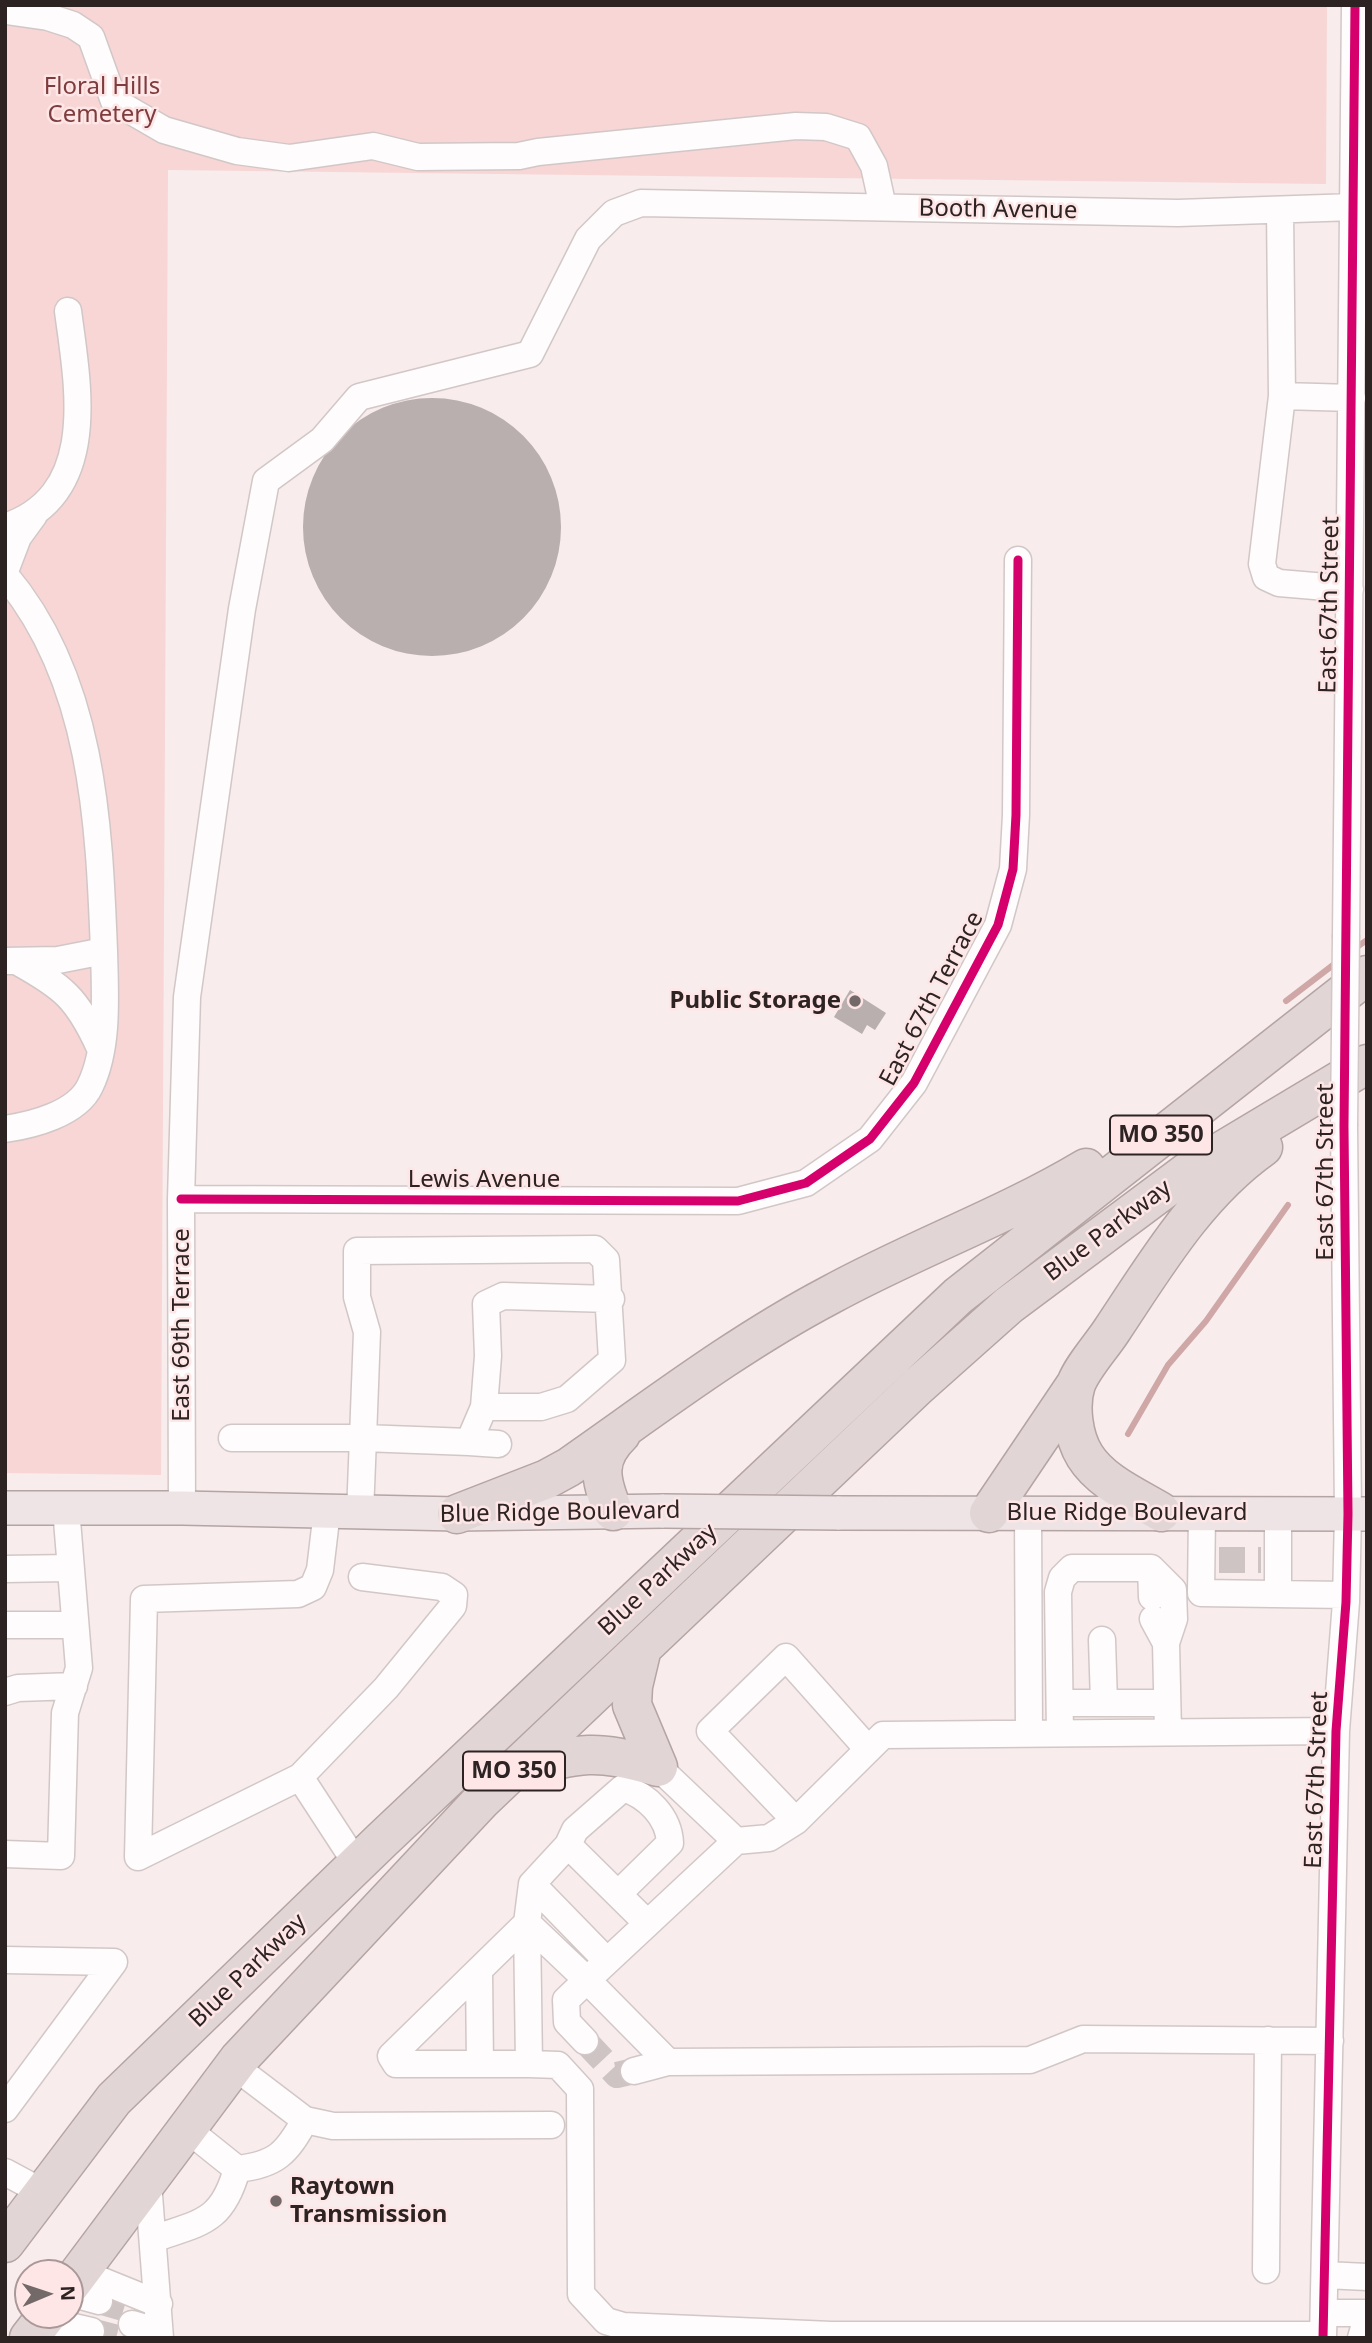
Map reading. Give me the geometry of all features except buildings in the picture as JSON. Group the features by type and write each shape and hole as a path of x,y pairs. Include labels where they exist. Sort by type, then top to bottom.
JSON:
{"highway":[{"name":"Blue Parkway","path":"5,2244 114,2099 958,1296 1367,975"},
{"path":"457,1514 547,1479 777,1324 832,1293 1042,1195 1251,1064"},
{"name":"Blue Parkway","path":"84,2284 148,2182 234,2066 512,1773 642,1648 918,1386 1009,1304 1190,1170 1367,1064"},
{"path":"989,1513 1172,1239 1209,1195 1261,1148 1311,1113 1367,1081"},
{"path":"1076,1384 1073,1416 1084,1455 1096,1470 1116,1485 1161,1512"},
{"path":"613,1511 601,1483 601,1465 611,1443 630,1425"},
{"path":"642,1648 633,1686 632,1705 658,1767"},
{"path":"512,1773 582,1753 625,1758 658,1767"}],"main road":[{"name":"Blue Ridge Boulevard","path":"5,1508 182,1508 457,1514 664,1511 1357,1514"}],"street":[{"path":"5,17 6,5"},
{"name":"East 67th Street","path":"1323,2329 1336,1731 1353,1599 1357,1514 1356,1173 1344,1126 1355,5"},
{"path":"6,11 73,25 91,37 114,101 164,130 237,151 289,158 373,146 418,157 478,159 796,126 826,127 858,137 874,166 883,208"},
{"name":"Booth Avenue","path":"641,203 1178,213 1354,207"},
{"name":"East 69th Terrace","path":"182,1508 181,1199 187,998 242,609 266,481 322,440 359,397 530,354 588,239 614,212 641,203"},
{"path":"1280,210 1282,396 1265,521 1262,564 1266,577 1279,583 1350,589"},
{"path":"5,1129 28,1126 60,1114 90,1088 100,1048 105,1004 99,839 83,740 55,650 5,573 18,537 71,466 76,437 77,385 68,311"},
{"path":"1282,396 1352,398"},
{"path":"5,527 36,513"},
{"name":"East 67th Terrace","path":"785,1191 806,1183 870,1139 914,1083 998,925 1013,869 1018,560"},
{"path":"12,962 58,960 104,951"},
{"path":"12,962 58,985 84,1014 100,1048"},
{"name":"Lewis Avenue","path":"181,1199 737,1200 785,1191"},
{"path":"360,1513 367,1332 357,1297 357,1251 595,1249 606,1260 611,1299 612,1360 567,1399 541,1407 484,1407"},
{"path":"469,1442 484,1407 488,1356 486,1304 503,1296 611,1299"},
{"path":"232,1438 363,1438 498,1444"},
{"path":"5,1854 61,1856 65,1713 79,1668 73,1625 66,1508"},
{"path":"327,1511 320,1570 313,1587 298,1594 144,1599 138,1857 300,1777 386,1688 453,1606 454,1595 442,1587 362,1577"},
{"path":"1028,1512 1029,1733"},
{"path":"1202,1513 1211,1560 1202,1593 1278,1593 1353,1599"},
{"path":"1278,1513 1270,1560 1278,1593"},
{"path":"1060,1733 1058,1592 1062,1578 1072,1568 1151,1567 1173,1590 1174,1619 1166,1643 1168,1732"},
{"path":"1151,1567 1152,1608 1166,1643"},
{"path":"5,1569 70,1568"},
{"path":"5,1625 73,1625"},
{"path":"1102,1640 1104,1703"},
{"path":"796,1821 710,1731 786,1657 867,1748"},
{"path":"5,1692 18,1688 74,1686"},
{"path":"1060,1703 1167,1703"},
{"path":"584,2041 566,2022 566,2000 736,1841 769,1838 796,1821 883,1735 1336,1731"},
{"path":"658,1767 736,1841"},
{"path":"300,1777 358,1866"},
{"path":"529,2064 527,1923 532,1884 568,1845 575,1830 623,1788 640,1793 670,1827 670,1843 618,1894"},
{"path":"568,1845 647,1923"},
{"path":"532,1884 607,1961"},
{"path":"527,1923 391,2056 396,2064 558,2065 580,2089 581,2294 606,2321 623,2326 831,2335 1323,2329 1367,2315"},
{"path":"527,1923 668,2062"},
{"path":"5,1960 114,1962 5,2109"},
{"path":"479,1971 480,2064"},
{"path":"634,2071 668,2062 1030,2060 1083,2039 1330,2041"},
{"path":"1266,2270 1268,2040"},
{"path":"234,2066 305,2120 333,2126 551,2125"},
{"path":"237,2169 271,2161 289,2148 305,2120"},
{"path":"187,2129 237,2169"},
{"path":"153,2239 203,2221 220,2209 237,2169"},
{"path":"5,2172 44,2193"},
{"path":"84,2310 151,2321 153,2239 148,2182"},
{"path":"1325,2275 1367,2277"},
{"path":"1360,2338 1367,2315"}],"green space":[{"name":"Floral Hills Cemetery","path":"5,5 1327,5 1326,184 168,170 161,1475 5,1473"}],"waterway":[{"path":"1354,949 1367,940"},
{"path":"1286,1001 1337,962"},
{"path":"1128,1434 1168,1365 1206,1321 1288,1205"}],"tunnel":[{"path":"1219,1560 1261,1560"},
{"path":"585,2041 617,2075 634,2071"},
{"path":"99,2301 136,2312"},
{"path":"91,2331 118,2338"}],"cycle path":[{"path":"1323,2338 1336,1731 1346,1602 1348,1514 1344,1126 1355,5"},
{"path":"181,1199 738,1201 806,1183 870,1139 914,1083 998,925 1013,869 1016,815 1018,560"}],"place":[{"name":"Public Storage","path":"855,1001"},
{"name":"Raytown Transmission","path":"276,2201"}]}
